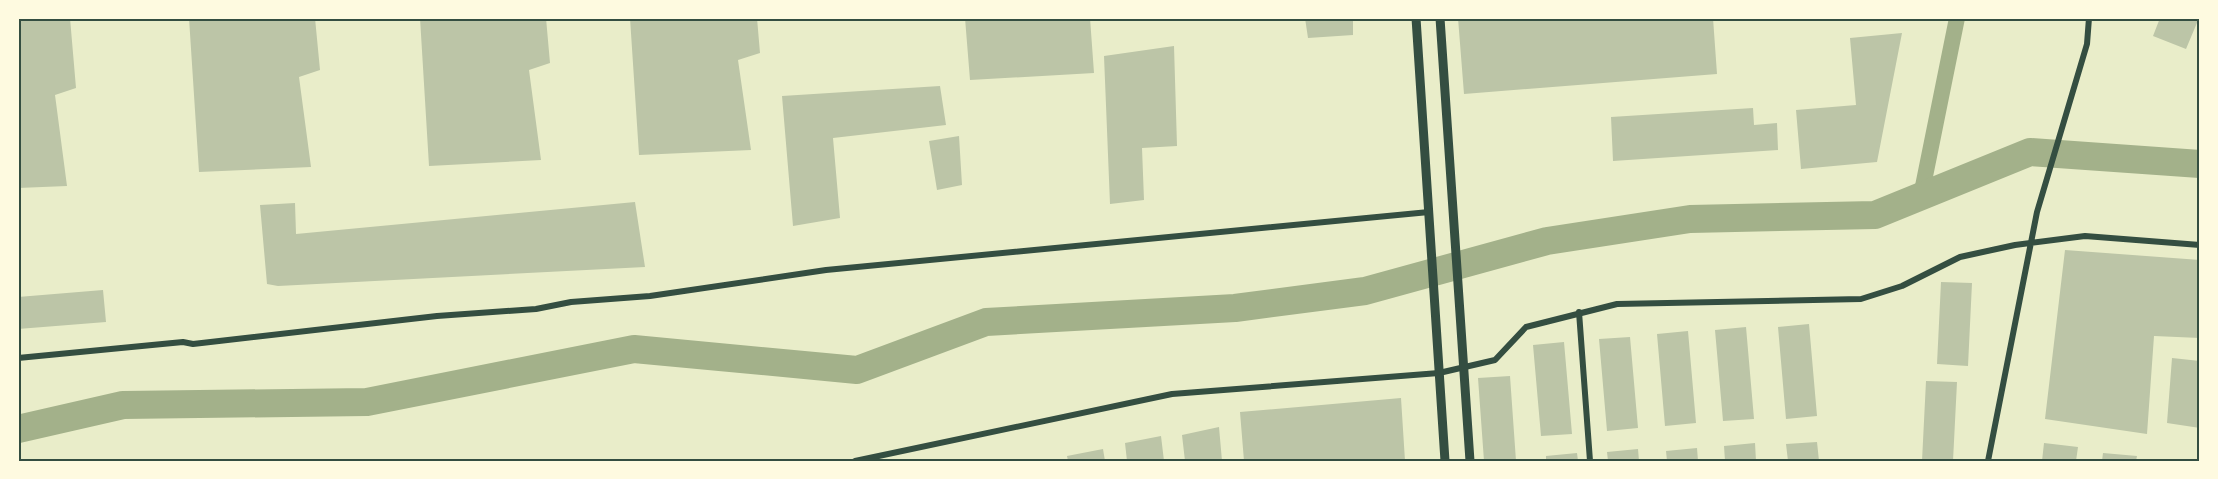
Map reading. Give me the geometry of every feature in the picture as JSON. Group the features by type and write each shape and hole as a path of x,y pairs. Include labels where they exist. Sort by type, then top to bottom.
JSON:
{"main road":[{"path":"1416,18 1445,461"},
{"path":"1440,18 1470,461"}],"street":[{"path":"1988,461 2037,212 2087,44 2089,18"},
{"path":"18,358 183,342 193,344 437,316 536,309 552,304 650,296 826,270 1429,212"},
{"path":"855,461 1172,394 1439,373 1495,360 1526,327 1617,304 1862,299 1902,286 1960,257 2031,243 2085,236 2200,245"},
{"path":"1579,312 1590,461"}],"building":[{"path":"18,18 70,18 76,88 55,95 67,186 18,188"},
{"path":"189,18 315,18 320,70 299,77 311,167 199,172"},
{"path":"420,18 546,18 550,63 529,70 541,160 429,166"},
{"path":"630,18 757,18 760,53 738,60 751,150 639,155"},
{"path":"965,18 1090,18 1094,73 970,80"},
{"path":"1305,18 1353,18 1353,35 1308,38"},
{"path":"1458,18 1713,18 1717,74 1464,94"},
{"path":"2160,18 2199,18 2186,49 2153,36"},
{"path":"1902,33 1877,162 1801,169 1796,110 1856,105 1850,38"},
{"path":"1174,46 1177,146 1142,148 1144,200 1110,204 1104,56"},
{"path":"940,86 946,125 833,138 840,218 793,226 782,96"},
{"path":"1753,108 1754,125 1777,123 1778,150 1613,161 1611,117"},
{"path":"959,136 962,185 937,190 929,141"},
{"path":"635,202 645,267 278,286 267,284 260,205 295,203 296,234"},
{"path":"2065,250 2200,260 2200,338 2154,336 2147,434 2045,419"},
{"path":"1941,282 1972,283 1968,366 1937,364"},
{"path":"103,290 106,322 18,329 18,297"},
{"path":"1809,324 1817,416 1786,419 1778,327"},
{"path":"1746,327 1754,419 1723,421 1715,330"},
{"path":"1688,331 1696,423 1665,426 1657,334"},
{"path":"1630,337 1638,428 1607,431 1599,339"},
{"path":"1564,342 1572,434 1541,436 1533,345"},
{"path":"2172,358 2200,361 2200,428 2167,423"},
{"path":"1510,376 1516,461 1484,461 1478,378"},
{"path":"1926,381 1957,382 1953,461 1922,461"},
{"path":"1401,398 1405,461 1244,461 1240,412"},
{"path":"1219,427 1222,461 1185,461 1182,435"},
{"path":"1161,436 1164,461 1127,461 1125,443"},
{"path":"1817,442 1819,461 1788,461 1786,444"},
{"path":"1755,443 1756,461 1725,461 1724,446"},
{"path":"2044,443 2078,447 2076,461 2042,461"},
{"path":"1697,448 1698,461 1667,461 1666,451"},
{"path":"1103,449 1105,461 1068,461 1067,456"},
{"path":"1638,449 1639,461 1608,461 1607,452"},
{"path":"1577,453 1578,461 1546,461 1546,456"},
{"path":"2103,453 2137,456 2136,461 2102,461"}],"waterway":[{"path":"1921,196 1957,18"},
{"path":"18,429 123,405 367,402 634,349 857,370 986,322 1235,308 1365,291 1547,241 1690,219 1875,215 2030,152 2200,164"}]}
